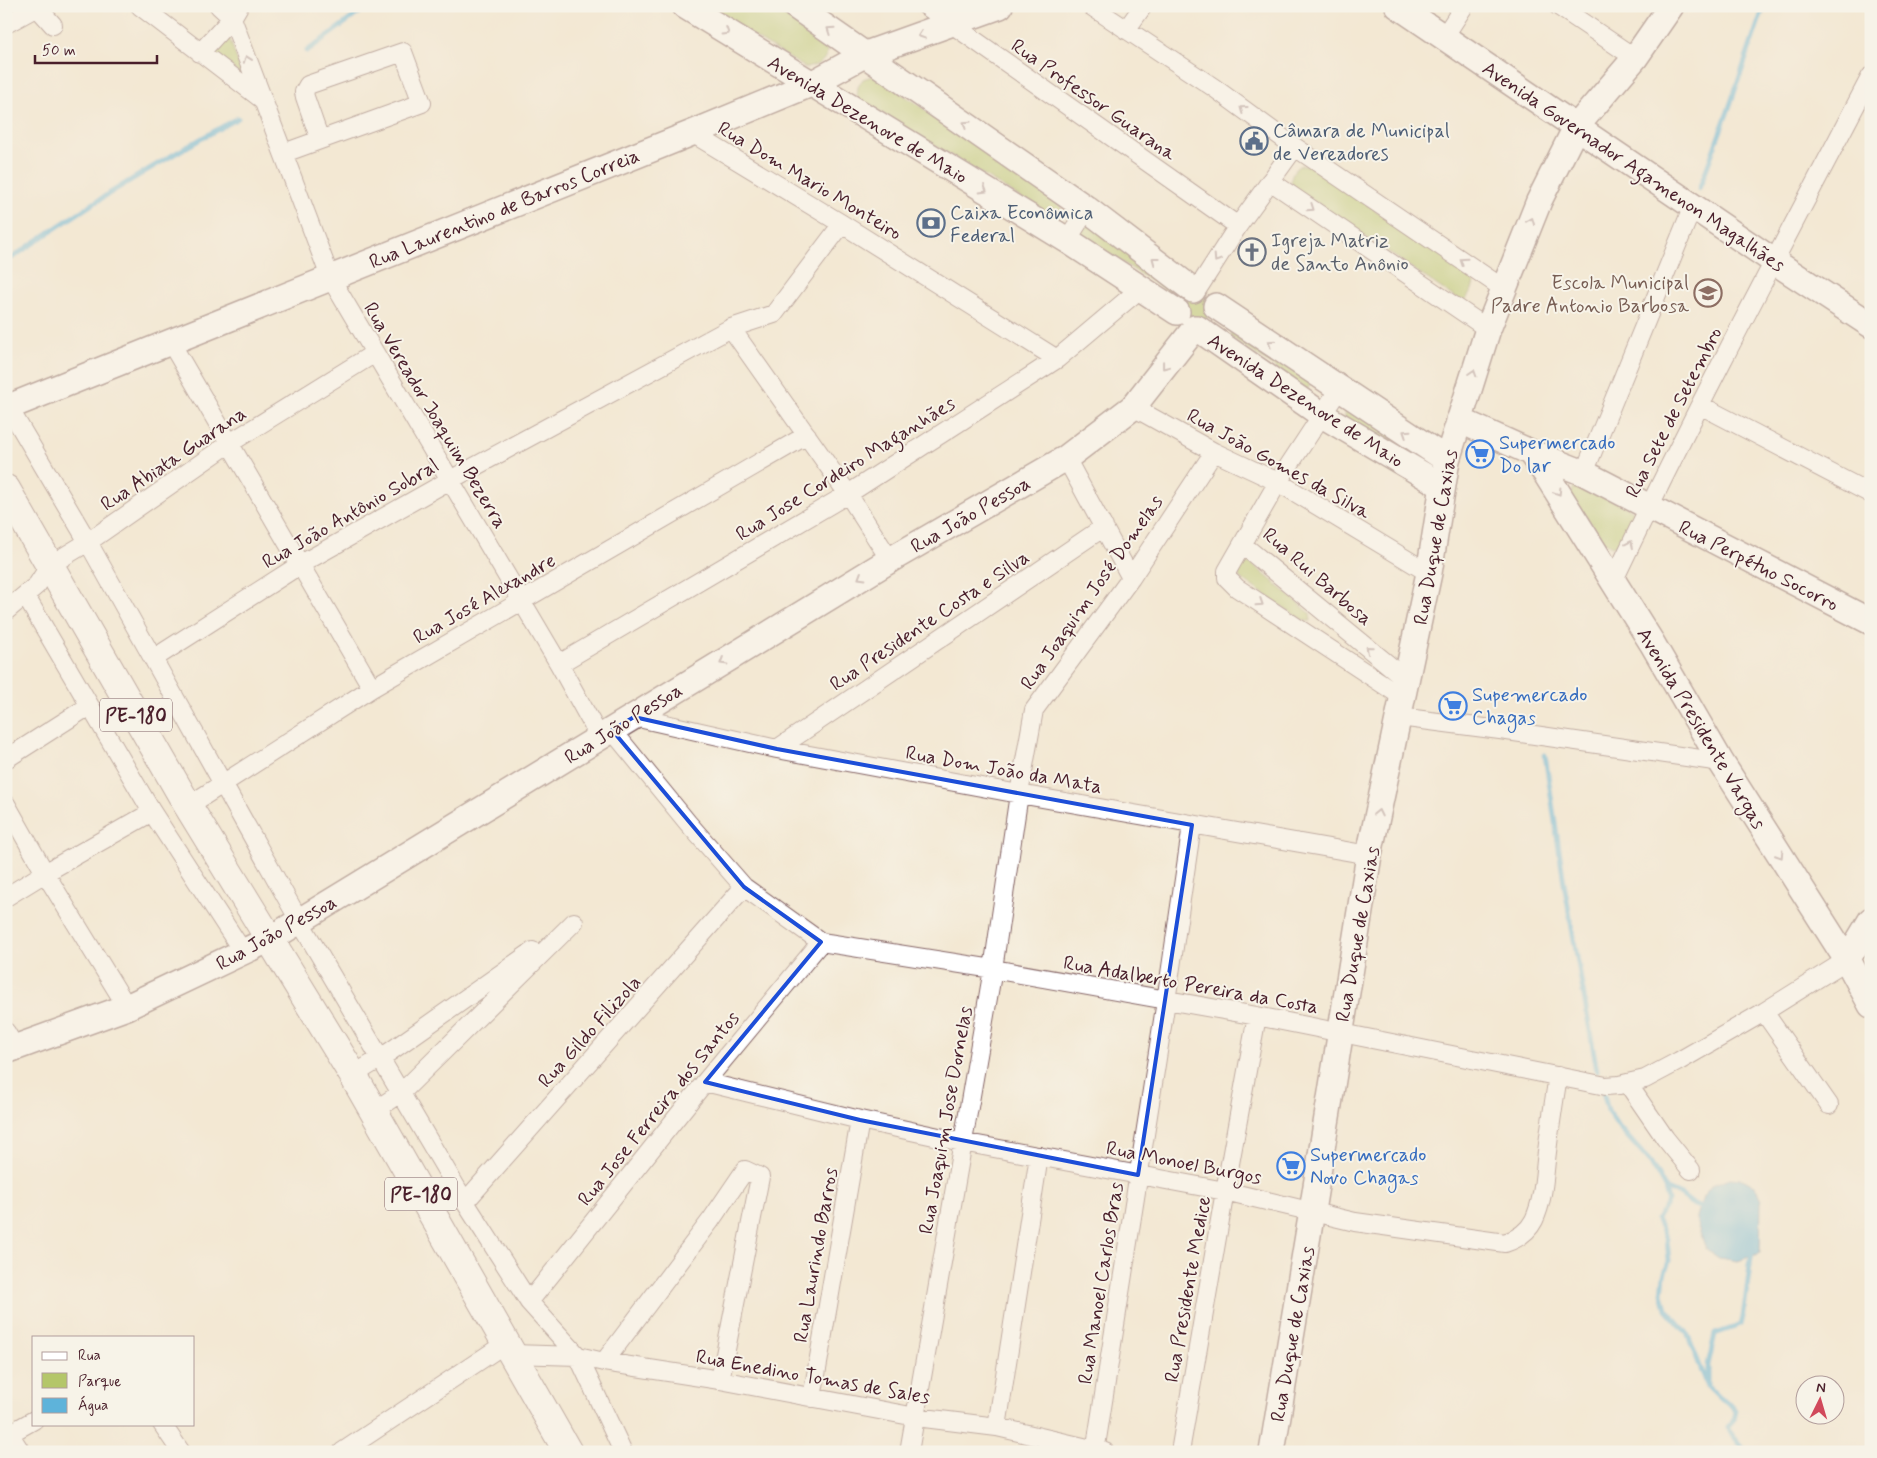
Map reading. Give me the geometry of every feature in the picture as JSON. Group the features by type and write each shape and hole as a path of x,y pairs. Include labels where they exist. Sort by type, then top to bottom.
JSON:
{"main road":[{"name":"PE-180","path":"6,489 188,806 353,1075 568,1452"}],"street":[{"path":"6,24 37,6 53,25"},
{"path":"140,6 263,100"},
{"name":"Avenida Dezenove de Maio","path":"685,6 1067,240 1322,415 1442,486"},
{"path":"795,6 1087,209 1195,290 1209,294 1216,306 1216,314 1212,321 1205,326 1190,323 1177,306 1181,298 1195,290 1295,147"},
{"name":"Rua Professor Guarana","path":"926,6 1238,226"},
{"name":"Rua Laurentino de Barros Correia","path":"8,408 171,344 330,277 811,84 866,54 1000,6"},
{"path":"1091,6 1213,87 1295,147 1504,289"},
{"path":"1126,30 1142,6"},
{"name":"Avenida Governador Agamenon Magalhães","path":"1398,6 1774,262 1871,325"},
{"path":"1444,37 1464,6"},
{"path":"1558,6 1635,58"},
{"name":"Rua Duque de Caxias","path":"1272,1452 1369,854 1430,573 1447,460 1488,329 1539,201 1576,126 1635,58 1671,6"},
{"path":"200,53 230,10"},
{"name":"Rua Vereador Joaquim Bezerra","path":"230,10 330,277 559,664 606,734"},
{"path":"284,153 320,140 422,103 403,52 308,85 304,92 305,97 320,140"},
{"name":"Rua Sete de Setembro","path":"1613,582 1648,507 1700,405 1869,82"},
{"name":"Rua Dom Mario Monteiro","path":"692,133 842,224 1057,359"},
{"path":"1270,181 1488,329"},
{"path":"1584,472 1693,206"},
{"path":"1067,240 1087,209"},
{"name":"Rua João Antônio Sobral","path":"153,659 301,564 450,480 732,328 774,314 842,224"},
{"name":"Rua Jose Cordeiro Maganhães","path":"559,664 848,494 1057,359 1140,290"},
{"name":"Avenida Dezenove de Maio","path":"1216,306 1447,460"},
{"name":"Rua João Pessoa","path":"9,1044 127,1007 270,939 890,560 1066,458 1133,407 1190,323"},
{"path":"732,328 848,494 890,560"},
{"path":"171,344 372,688"},
{"name":"Rua Abiata Guarana","path":"6,611 37,585 50,565 88,542 230,443 375,353"},
{"name":"Rua Rui Barbosa","path":"1339,389 1278,482 1243,545 1403,698"},
{"path":"1700,405 1871,494"},
{"name":"Rua João Gomes da Silva","path":"1133,407 1214,452 1278,482 1430,573"},
{"path":"8,408 88,542 300,922 465,1202 529,1302 578,1356 623,1452"},
{"name":"Rua Perpétuo Socorro","path":"1459,420 1530,452 1584,472 1871,622"},
{"name":"Rua José Alexandre","path":"188,806 372,688 807,435"},
{"name":"Rua Joaquim José Domelas","path":"1019,794 1034,710 1131,578 1214,452"},
{"name":"Avenida Presidente Vargas","path":"1530,452 1546,474 1652,643 1721,762 1869,995"},
{"path":"1066,458 1131,578"},
{"name":"Rua Presidente Costa e Silva","path":"778,749 1104,526"},
{"path":"1243,545 1227,571 1226,578 1231,583 1403,698 1500,730 1721,762"},
{"path":"26,595 152,812 243,952"},
{"path":"6,759 89,706"},
{"name":"Rua Dom João da Mata","path":"634,717 778,749 1019,794 1369,854"},
{"name":"Rua Adalberto Pereira da Costa","path":"606,734 744,887 821,942 993,969 1258,1016 1606,1086 1628,1084 1645,1079 1679,1062 1847,960"},
{"name":"Rua Joaquim Jose Dornelas","path":"909,1452 993,969 1019,794"},
{"path":"6,804 127,1007"},
{"path":"6,897 45,872 152,812"},
{"name":"Rua Manoel Carlos Bras","path":"1099,1451 1138,1175 1192,825"},
{"name":"Rua Gildo Filizola","path":"465,1202 744,887"},
{"path":"1847,960 1871,920"},
{"path":"353,1075 381,1058 574,922 401,1093 374,1111"},
{"name":"Rua Jose Ferreira dos Santos","path":"529,1302 704,1082 821,942"},
{"path":"1764,1012 1829,1105"},
{"name":"Rua Presidente Medice","path":"1180,1452 1225,1191 1258,1016"},
{"name":"Rua Monoel Burgos","path":"704,1082 860,1120 962,1142 1225,1191 1355,1222 1505,1243 1515,1240 1534,1221 1545,1177 1558,1076"},
{"path":"1628,1084 1665,1138 1691,1170"},
{"name":"Rua Laurindo Barros","path":"812,1398 860,1120"},
{"path":"997,1427 1039,1156"},
{"path":"604,1362 745,1170 760,1177 720,1380"},
{"path":"342,1452 509,1349"},
{"name":"Rua Enedino Tomas de Sales","path":"509,1349 578,1356 604,1362 720,1380 916,1417 997,1427 1099,1451"},
{"path":"21,1452 8,1432 32,1421"},
{"path":"163,1426 181,1452"}],"highlighted area":[{"path":"634,717 777,749 1192,825 1138,1175 860,1120 705,1082 821,942 744,887 612,730"}],"green space":[{"path":"703,6 776,6 820,35 827,53 818,64 806,68"},
{"path":"228,34 243,77 213,52"},
{"path":"872,76 878,77 1060,204 1061,215 1055,219 857,98 858,87 863,79"},
{"path":"1301,165 1308,165 1472,275 1472,290 1466,299 1460,301 1293,187 1291,181 1292,174"},
{"path":"1087,221 1172,289 1168,292 1077,233"},
{"path":"1203,296 1206,299 1210,314 1204,321 1187,319 1183,303 1185,300"},
{"path":"1237,330 1311,383 1307,390 1231,337 1231,334"},
{"path":"1348,407 1410,446 1408,450 1405,451 1345,419 1345,412"},
{"path":"1583,482 1635,512 1634,520 1616,545 1612,546 1604,542 1571,496 1574,486"},
{"path":"1249,563 1310,613 1311,621 1304,621 1240,578 1238,574 1241,568"}],"water":[{"path":"1730,1178 1742,1179 1755,1185 1761,1201 1760,1253 1738,1261 1719,1258 1706,1249 1697,1224 1703,1196 1712,1185"}],"waterway":[{"path":"307,51 368,6"},
{"path":"1699,189 1764,6"},
{"path":"6,262 120,187 238,118"},
{"path":"1545,755 1564,883 1597,1071"},
{"path":"1603,1092 1608,1111 1618,1126 1651,1163 1665,1188 1704,1209"},
{"path":"1665,1188 1668,1201 1657,1219 1667,1239 1669,1261 1664,1275 1662,1293 1666,1309 1687,1333 1707,1384"},
{"path":"1746,1452 1727,1428 1734,1420 1736,1411 1728,1402 1719,1398 1708,1387 1708,1365 1715,1334 1741,1325 1752,1251"}],"place":[{"name":"Câmara de Municipal de Vereadores","path":"1254,141"},
{"name":"Caixa Econômica Federal","path":"931,223"},
{"name":"Igreja Matriz de Santo Anônio","path":"1252,252"},
{"name":"Escola Municipal Padre Antonio Barbosa","path":"1708,293"},
{"name":"Supermercado Do lar","path":"1480,454"},
{"name":"Supemercado Chagas","path":"1453,706"},
{"name":"Supermercado Novo Chagas","path":"1291,1166"}]}
